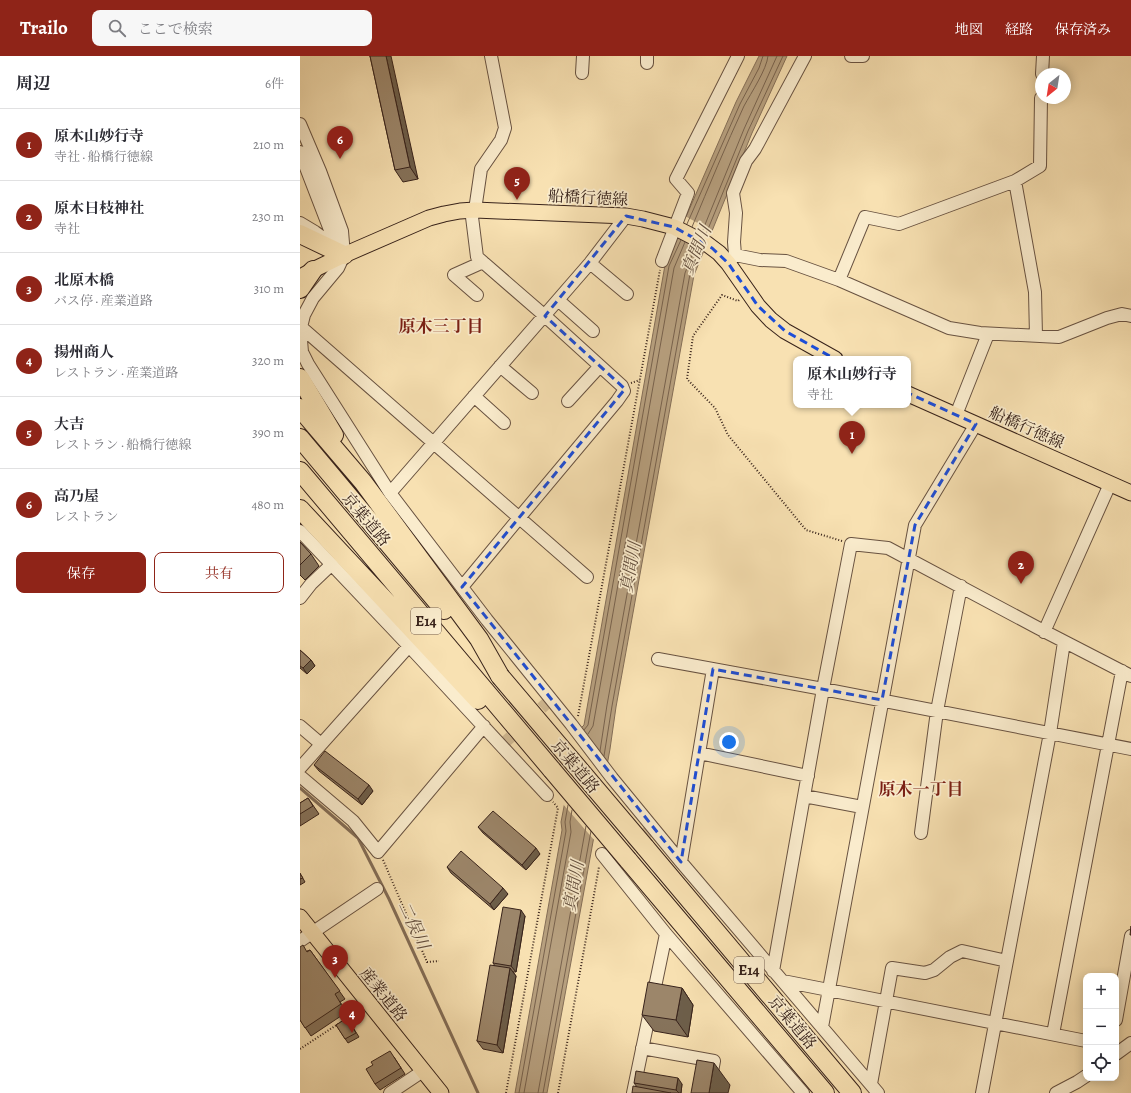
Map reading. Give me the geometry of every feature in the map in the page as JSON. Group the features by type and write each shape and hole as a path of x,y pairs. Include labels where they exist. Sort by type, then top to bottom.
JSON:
{"highway":[{"path":"300,234 344,255"},
{"path":"300,289 306,274"},
{"path":"300,378 363,482"},
{"path":"300,408 363,482 479,639 500,676"},
{"name":"京葉道路","path":"300,438 852,1093"},
{"name":"京葉道路","path":"300,471 825,1093"},
{"path":"300,499 381,596"},
{"path":"300,509 510,734 552,770"}],"main road":[{"name":"船橋行徳線","path":"306,274 344,255 429,218 460,211 475,210 626,216 676,228 732,259 747,291 771,320 785,331 830,356"},
{"name":"船橋行徳線","path":"911,395 1131,493"},
{"name":"産業道路","path":"300,917 306,937 370,1004 441,1093"}],"street":[{"path":"462,587 624,391 622,386 477,257 472,218 475,210 481,169 501,140 505,128 491,56"},
{"path":"582,72 583,56"},
{"path":"662,261 676,228 688,193 676,179 738,56"},
{"path":"805,56 755,149 746,161 733,193 736,213 732,259 786,261 839,280 949,328 988,334 1059,338 1107,318 1122,314 1131,316"},
{"path":"851,56 863,56"},
{"path":"1042,68 1043,56"},
{"path":"839,280 865,217 899,224 1015,181 1040,166 1041,104"},
{"path":"300,124 320,171 342,231 344,255 338,268 307,307 304,316 301,328 301,340 302,352 308,364 390,493 487,620 571,724 612,778 681,862 875,1089"},
{"path":"300,152 332,235 344,255"},
{"path":"1015,181 1035,292 1036,336"},
{"path":"390,493 545,316 590,263 626,216"},
{"path":"300,223 316,232 344,255"},
{"path":"477,295 454,275 483,262"},
{"path":"590,263 627,294"},
{"path":"558,300 593,331"},
{"path":"301,328 587,577"},
{"path":"956,415 988,334"},
{"path":"500,366 532,393"},
{"path":"568,401 600,366"},
{"path":"474,396 504,423"},
{"path":"822,1027 915,525 976,424"},
{"path":"1044,632 1110,484"},
{"path":"300,531 547,795"},
{"path":"773,971 823,689 851,544 888,548 1044,632 1126,674 1108,744 1052,1034"},
{"path":"300,598 311,584 332,564"},
{"path":"921,833 937,711 961,586"},
{"path":"982,1093 1050,733 1064,642"},
{"path":"300,768 409,646"},
{"path":"658,659 882,700 1131,749"},
{"path":"681,862 713,669"},
{"path":"300,726 321,744"},
{"path":"300,776 353,821 378,852 484,726"},
{"path":"699,753 808,776"},
{"path":"804,796 862,807"},
{"path":"602,854 666,934 803,1093"},
{"path":"306,937 377,889"},
{"path":"633,1093 666,934"},
{"path":"1118,1009 1131,936"},
{"path":"875,1089 892,968 925,973 934,970 950,957 962,951 1006,961"},
{"path":"783,981 1083,1040"},
{"path":"1119,1052 1131,1043"},
{"path":"642,1048 714,1061 708,1093"},
{"path":"390,1093 423,1071"},
{"path":"1056,1093 1083,1078"}],"path":[{"path":"571,724 578,716 662,261"},
{"path":"747,291 738,302 722,295 693,336 687,379 715,408 728,435 806,530 851,544"},
{"path":"506,1093 558,808 547,795"},
{"path":"378,852 428,962 439,961"},
{"path":"558,1093 602,854"},
{"path":"344,1021 370,1004"},
{"path":"300,1049 338,1025"}],"highlighted area":[{"path":"626,216 674,227 712,248 728,263 758,306 785,331 844,364 976,424 915,525 882,700 713,669 681,862 462,587 625,389 545,316"}],"water":[{"name":"真間川","path":"759,56 787,56 752,133 694,275 547,1093 515,1093 562,830 561,822 579,730 584,725 665,265 736,102"}],"pier":[{"path":"685,216 714,232 705,252 676,236"},
{"path":"575,740 606,777 595,841 562,803"}],"building":[{"path":"370,56 386,56 410,167 395,170"},
{"path":"300,542 311,554 300,565"},
{"path":"300,650 311,660 303,668 300,666"},
{"path":"325,751 369,785 358,799 314,765"},
{"path":"308,798 313,806 300,814 300,803"},
{"path":"493,811 536,848 522,865 478,827"},
{"path":"461,851 503,888 490,904 447,867"},
{"path":"503,907 521,910 511,966 493,963"},
{"path":"303,945 307,952 310,950 340,991 335,994 341,1004 305,1028 300,1020 300,947"},
{"path":"490,965 510,968 497,1045 477,1041"},
{"path":"648,982 682,988 676,1020 642,1015"},
{"path":"347,1018 356,1033 345,1039 336,1025"},
{"path":"390,1051 401,1068 375,1084 366,1069 373,1065 371,1062"},
{"path":"697,1060 714,1063 709,1093 691,1093"},
{"path":"636,1071 678,1078 676,1090 634,1083"},
{"path":"633,1086 671,1093 632,1093"}],"waterway":[{"name":"二俣川","path":"300,788 358,838 389,899 478,1093"}],"tunnel":[{"path":"502,745 551,699"},
{"path":"618,859 652,828"}],"place":[{"name":"高乃屋","path":"340,159"},
{"name":"大吉","path":"517,200"},
{"name":"原木山妙行寺","path":"852,454"},
{"name":"原木日枝神社","path":"1021,584"},
{"name":"北原木橋","path":"335,978"},
{"name":"揚州商人","path":"352,1033"}],"district":[{"name":"原木三丁目","path":"441,326"},
{"name":"原木一丁目","path":"921,789"}]}
